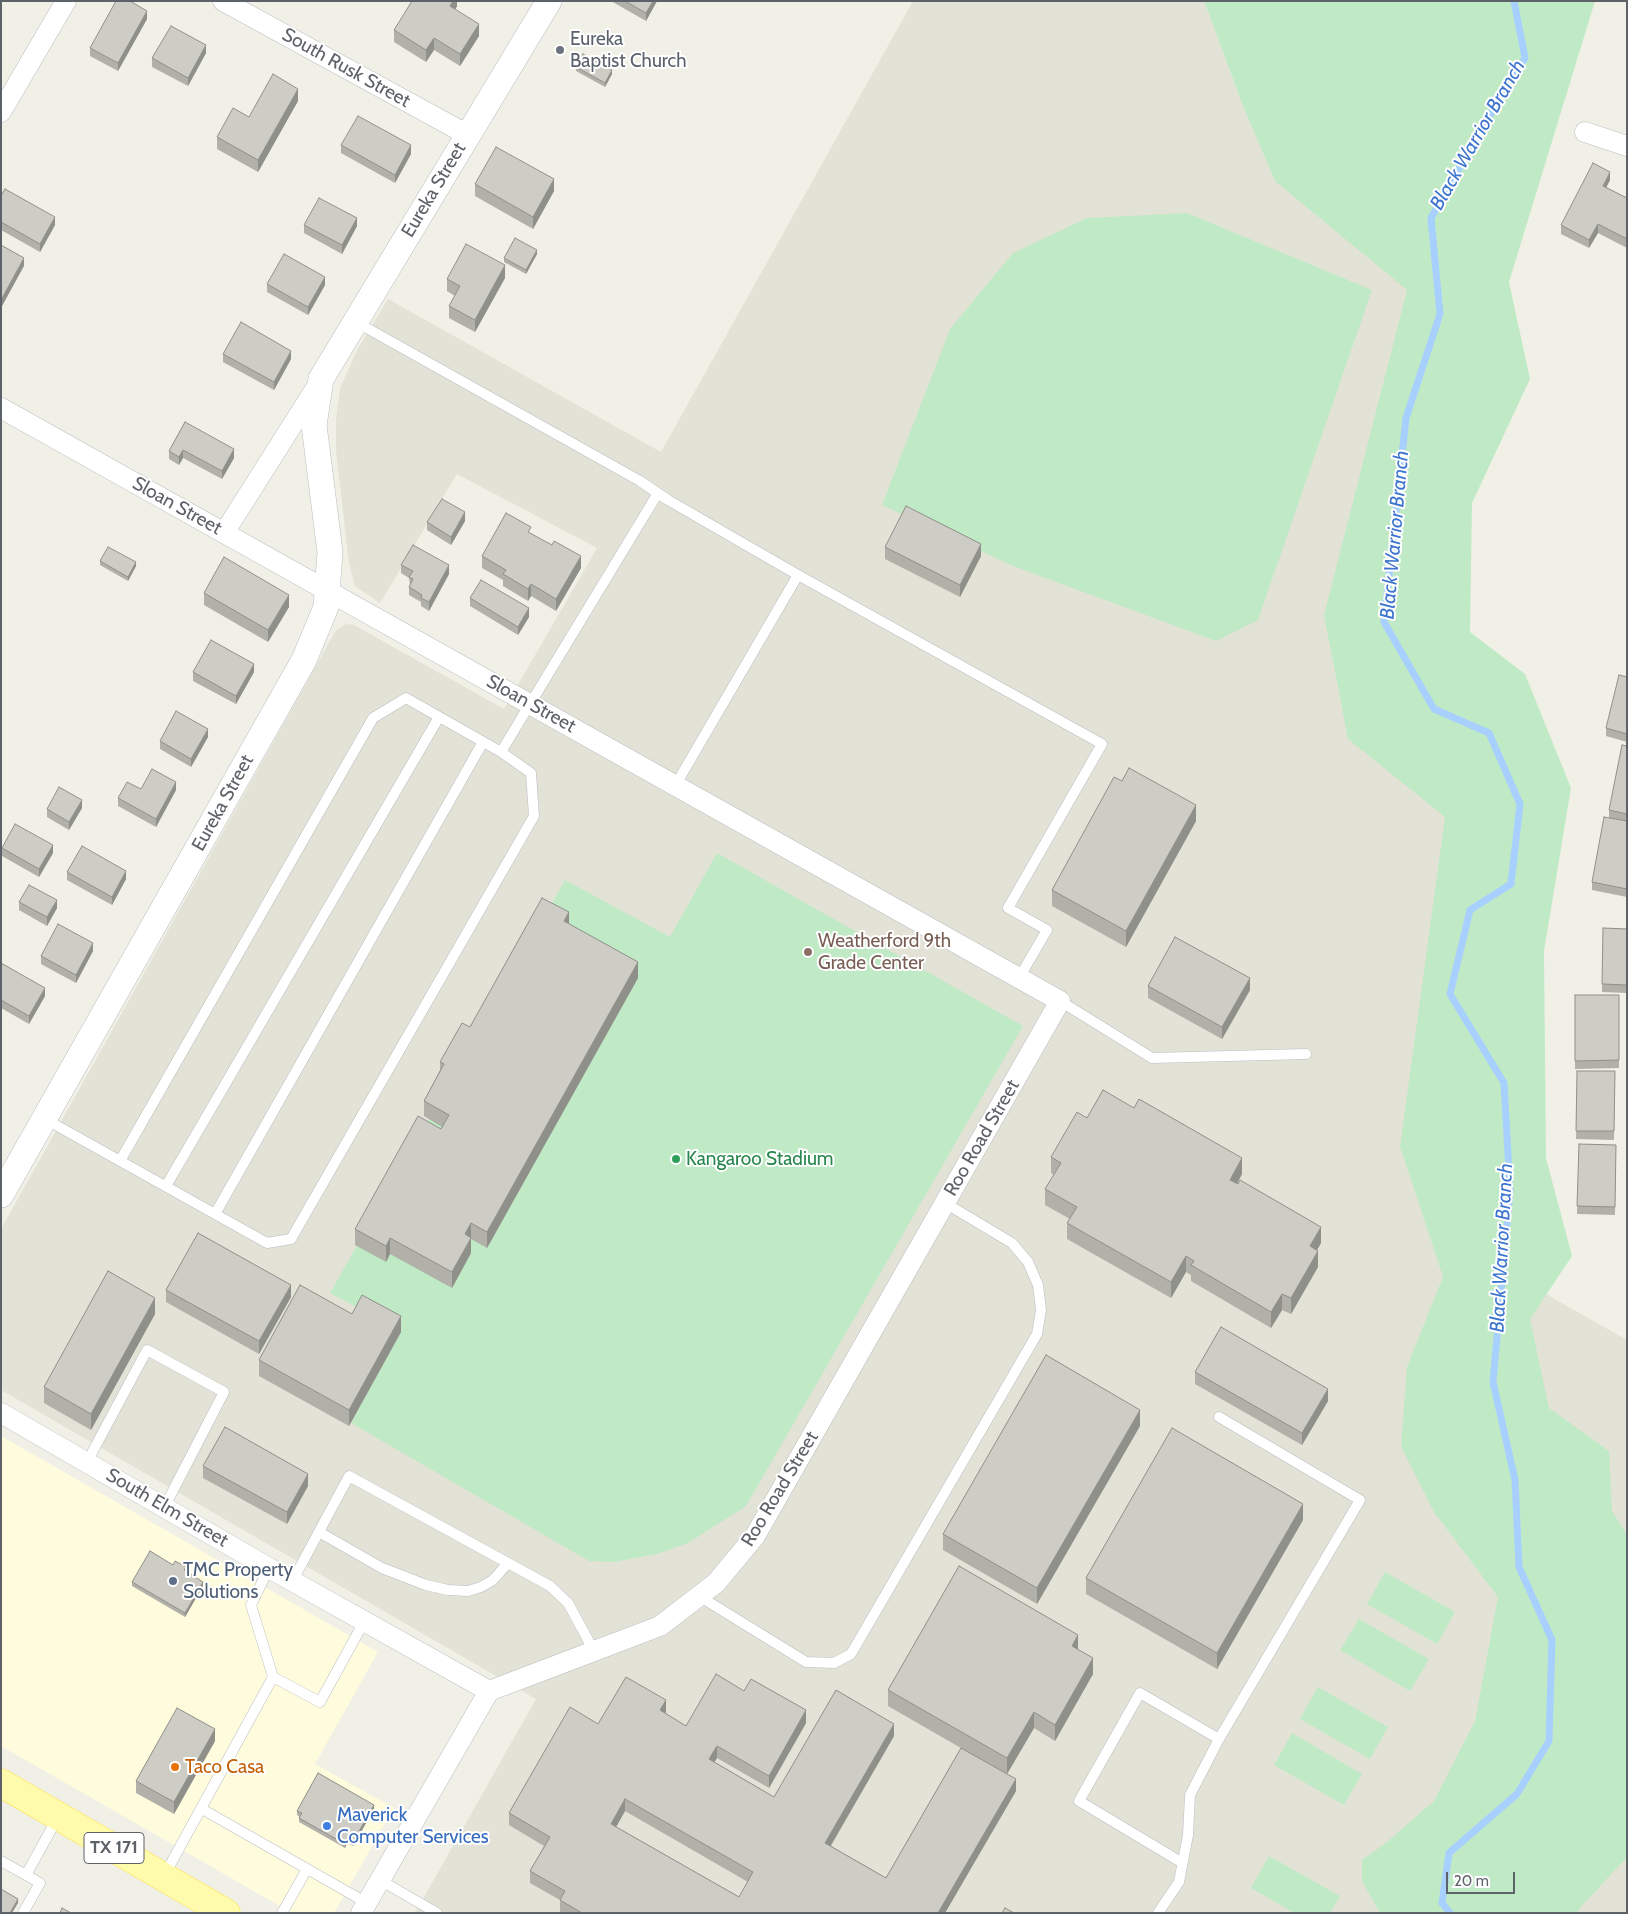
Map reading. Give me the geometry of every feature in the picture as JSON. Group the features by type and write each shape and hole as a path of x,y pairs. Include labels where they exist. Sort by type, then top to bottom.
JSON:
{"main road":[{"name":"TX 171","path":"2,1785 226,1913"}],"street":[{"path":"1,112 66,1"},
{"name":"South Rusk Street","path":"223,1 468,135"},
{"name":"Eureka Street","path":"224,532 321,380 549,1"},
{"path":"1584,132 1627,146"},
{"name":"Eureka Street","path":"1,1195 304,660 326,607 330,552 314,425 321,380"},
{"name":"Sloan Street","path":"1,408 1060,1001"},
{"name":"Roo Road Street","path":"489,1691 660,1626 716,1583 755,1536 1060,1001"},
{"name":"South Elm Street","path":"1,1413 270,1568 489,1691"},
{"path":"364,1908 489,1691"}],"lane":[{"path":"355,321 640,481 798,575 1102,744 1008,908 1047,930 1019,978"},
{"path":"501,752 658,493"},
{"path":"675,786 798,575"},
{"path":"45,1118 120,1161 267,1243 291,1239 534,816 531,773 501,752 406,698 374,718 120,1161"},
{"path":"166,1186 439,717"},
{"path":"215,1214 483,742"},
{"path":"1060,1001 1152,1058 1306,1054"},
{"path":"699,1596 806,1662 834,1663 851,1654 1037,1334 1040,1310 1038,1285 1028,1262 1012,1244 945,1203"},
{"path":"87,1462 147,1350 224,1392 165,1506"},
{"path":"1158,1913 1179,1882 1181,1862 1188,1835 1190,1795 1219,1739 1360,1500 1219,1417"},
{"path":"293,1580 349,1476 550,1586 568,1603 594,1651"},
{"path":"319,1532 382,1568 426,1586 448,1590 468,1591 481,1587 493,1580 508,1562"},
{"path":"270,1568 251,1605 273,1676 320,1702 365,1620"},
{"path":"164,1876 273,1676"},
{"path":"1181,1862 1079,1801 1140,1693 1219,1739"},
{"path":"202,1809 307,1869 364,1908"},
{"path":"26,1875 59,1816"},
{"path":"1,1861 40,1883 23,1913"},
{"path":"282,1913 307,1869"},
{"path":"380,1880 437,1913"}],"shaded area":[{"name":"Weatherford 9th Grade Center","path":"913,1 1204,1 1243,106 1407,290 1434,709 1537,1289 1627,1340 1627,1913 415,1913 536,1699 1,1390 1,1229 336,630 346,624 354,625 504,709 597,548 457,474 380,603 355,586 349,563 336,451 336,418 340,389 356,352 388,299 661,452"},
{"path":"1,1436 378,1652 315,1764 394,1808 334,1913 292,1913 1,1746"}],"green space":[{"path":"1204,1 1595,1 1509,282 1530,379 1472,503 1470,632 1525,674 1571,788 1544,951 1546,1158 1572,1256 1530,1319 1549,1408 1609,1451 1612,1511 1627,1535 1627,1857 1578,1910 1579,1913 1380,1913 1362,1881 1362,1860 1387,1842 1434,1801 1475,1721 1498,1597 1434,1512 1401,1447 1407,1367 1443,1277 1400,1147 1445,817 1348,739 1324,615 1407,290 1275,181 1243,106"},
{"path":"1187,213 1372,290 1258,620 1216,641 1013,566 882,505 950,329 1013,253 1087,218"},
{"name":"Kangaroo Stadium","path":"717,853 1023,1026 746,1506 688,1543 657,1554 614,1562 589,1561 351,1423 400,1330 330,1293 565,880 670,937"},
{"path":"1385,1572 1455,1612 1437,1644 1367,1604"},
{"path":"1359,1619 1429,1659 1410,1691 1340,1650"},
{"path":"1318,1687 1388,1727 1370,1759 1300,1719"},
{"path":"1292,1733 1362,1774 1344,1805 1274,1765"},
{"path":"1269,1856 1340,1896 1330,1913 1294,1913 1251,1888"}],"building":[{"path":"116,1 130,1 147,11 118,63 90,48"},
{"path":"412,1 453,1 450,6 479,24 460,54 434,38 426,50 394,30"},
{"path":"625,1 653,1 646,13"},
{"path":"171,26 206,45 188,78 152,58"},
{"path":"583,54 612,70 605,83 576,67"},
{"path":"273,74 298,89 258,160 217,137 233,108 249,117"},
{"path":"358,116 411,145 395,175 341,145"},
{"path":"496,147 554,179 533,217 475,184"},
{"path":"1593,163 1610,172 1603,186 1627,198 1627,239 1598,224 1589,240 1561,225"},
{"path":"5,189 55,217 40,244 1,222 1,196"},
{"path":"319,198 357,218 342,245 304,225"},
{"path":"515,238 537,250 526,270 504,258"},
{"path":"466,244 505,265 475,320 449,306 460,286 447,279"},
{"path":"1,245 24,258 1,300"},
{"path":"284,254 325,277 308,307 267,284"},
{"path":"241,322 291,351 274,382 223,354"},
{"path":"185,422 234,449 222,471 183,450 179,457 169,451"},
{"path":"442,499 465,512 451,537 427,522"},
{"path":"906,506 981,544 960,585 885,547"},
{"path":"506,513 531,527 528,532 552,545 554,541 581,556 556,599 531,584 528,589 503,574 506,570 482,556"},
{"path":"413,545 449,565 429,602 421,598 422,595 409,587 413,579 409,577 413,571 401,565"},
{"path":"108,547 136,562 128,577 100,561"},
{"path":"224,557 289,595 268,630 204,593"},
{"path":"481,580 529,608 518,627 470,598"},
{"path":"211,640 254,664 236,696 193,672"},
{"path":"1619,675 1627,677 1627,734 1606,728"},
{"path":"176,711 208,729 191,759 160,741"},
{"path":"1622,745 1627,746 1627,814 1609,810"},
{"path":"1129,768 1196,805 1126,931 1052,890 1114,777 1122,781"},
{"path":"152,769 176,782 156,819 118,798 127,782 141,789"},
{"path":"59,787 82,800 69,822 47,809"},
{"path":"1604,817 1627,821 1627,889 1592,882"},
{"path":"15,824 53,845 39,869 2,848"},
{"path":"82,846 126,871 112,897 67,872"},
{"path":"29,885 57,900 47,917 19,902"},
{"path":"542,898 569,912 564,921 638,962 487,1232 471,1223 465,1234 471,1238 452,1272 390,1238 386,1246 355,1229 418,1116 441,1129 449,1115 424,1101 444,1064 440,1062 462,1023 470,1027"},
{"path":"58,924 93,943 76,975 41,956"},
{"path":"1603,928 1627,929 1627,985 1602,984"},
{"path":"1175,937 1250,978 1222,1027 1148,986"},
{"path":"1,963 45,988 29,1016 1,1000"},
{"path":"1575,995 1619,995 1619,1060 1575,1061"},
{"path":"1577,1071 1615,1071 1614,1131 1576,1131"},
{"path":"1103,1090 1134,1108 1139,1099 1242,1158 1230,1180 1238,1184 1240,1180 1321,1227 1310,1246 1318,1251 1291,1298 1282,1294 1271,1312 1191,1265 1194,1261 1186,1256 1171,1282 1067,1223 1077,1207 1045,1189 1061,1163 1051,1157 1077,1112 1087,1118"},
{"path":"1579,1144 1616,1145 1615,1207 1577,1206"},
{"path":"198,1233 291,1285 259,1341 166,1290"},
{"path":"108,1271 155,1298 91,1414 44,1387"},
{"path":"300,1285 352,1314 362,1295 401,1316 349,1410 259,1360"},
{"path":"1221,1327 1328,1389 1302,1433 1195,1372"},
{"path":"1046,1355 1140,1410 1037,1588 943,1534"},
{"path":"225,1427 308,1474 287,1512 203,1466"},
{"path":"1172,1428 1303,1504 1217,1653 1086,1578"},
{"path":"150,1551 173,1565 175,1561 186,1567 184,1570 203,1582 185,1613 132,1582"},
{"path":"959,1566 1078,1635 1072,1646 1093,1658 1055,1725 1034,1712 1007,1758 888,1690"},
{"path":"716,1674 744,1691 751,1679 806,1710 769,1776 717,1746 709,1759 774,1797 836,1690 894,1724 825,1843 886,1878 961,1748 1016,1779 938,1913 582,1913 560,1900 565,1891 530,1871 550,1837 509,1813 570,1707 598,1724 626,1677 666,1700 660,1710 686,1726","holes":["625,1799 753,1872 739,1897 611,1824"]},
{"name":"Taco Casa","path":"177,1708 215,1729 174,1802 136,1781"},
{"path":"318,1773 374,1805 353,1842 347,1839 345,1844 299,1818 302,1813 297,1811"},
{"path":"1,1889 18,1899 10,1913 1,1913"},
{"path":"62,1908 71,1913 60,1913"},
{"path":"1005,1908 1014,1913 1002,1913"}],"waterway":[{"name":"Black Warrior Branch","path":"1450,1913 1442,1903 1449,1853 1517,1794 1549,1741 1552,1640 1519,1567 1515,1480 1493,1382 1510,1190 1504,1083 1450,994 1470,910 1511,884 1520,804 1489,733 1434,709 1384,622 1406,418 1440,314 1431,218 1482,128 1525,58 1514,1"}],"place":[{"name":"Eureka Baptist Church","path":"560,50"},
{"name":"Weatherford 9th Grade Center","path":"808,952"},
{"name":"Kangaroo Stadium","path":"676,1159"},
{"name":"TMC Property Solutions","path":"173,1581"},
{"name":"Taco Casa","path":"175,1767"},
{"name":"Maverick Computer Services","path":"327,1826"}]}
